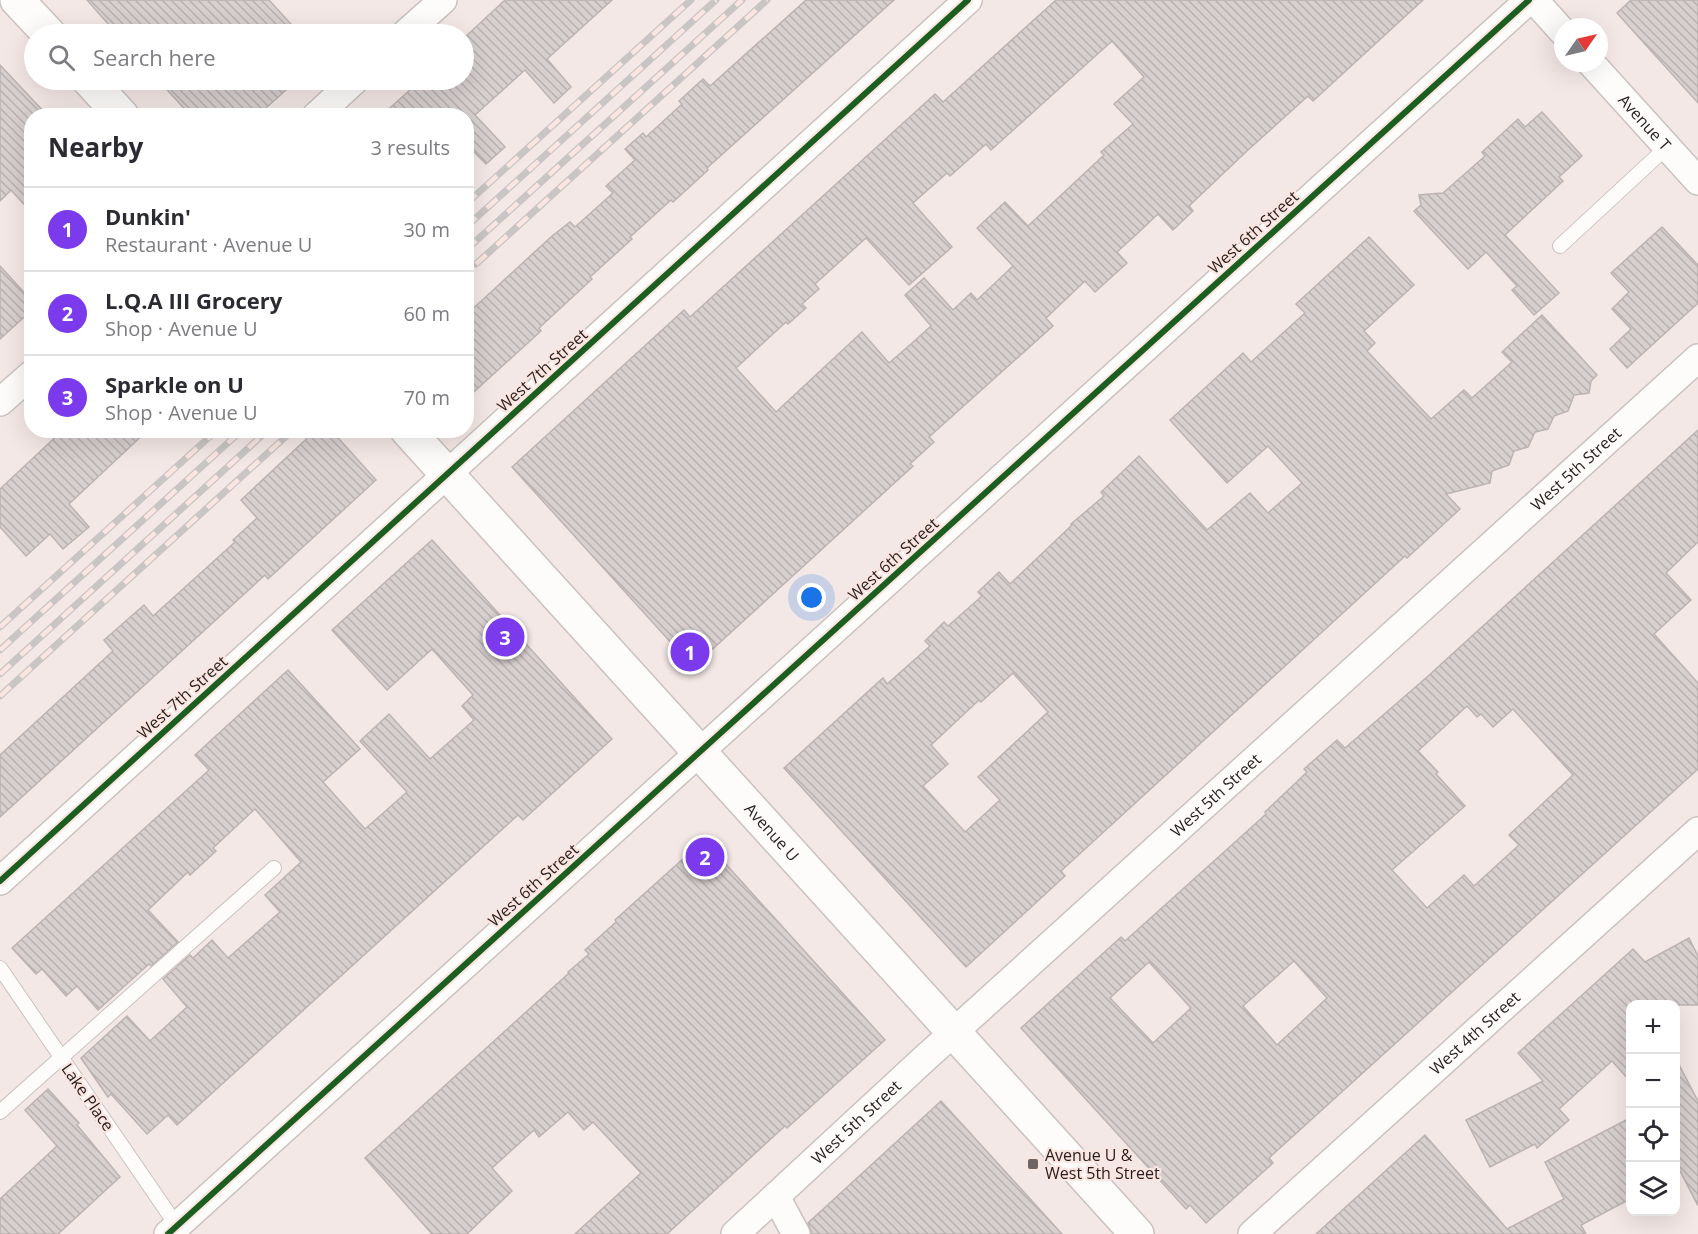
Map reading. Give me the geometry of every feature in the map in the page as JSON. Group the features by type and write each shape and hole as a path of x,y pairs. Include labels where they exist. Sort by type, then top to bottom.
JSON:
{"main road":[{"path":"17,0 39,24"},
{"path":"98,90 115,108"},
{"name":"Avenue U","path":"414,438 1137,1234"}],"street":[{"path":"416,24 443,0"},
{"name":"West 7th Street","path":"0,881 968,0"},
{"name":"West 6th Street","path":"172,1230 1529,0"},
{"path":"1534,0 1554,22"},
{"name":"Avenue T","path":"1599,72 1698,181"},
{"path":"325,108 344,90"},
{"name":"West 5th Street","path":"735,1234 954,1032 1698,358"},
{"path":"0,402 24,381"},
{"name":"West 4th Street","path":"1252,1234 1698,831"},
{"path":"776,1197 796,1234"}],"lane":[{"path":"1560,246 1667,147"},
{"path":"0,1112 274,868"},
{"name":"Lake Place","path":"0,968 61,1057 172,1230"}],"building":[{"path":"87,0 269,0 291,24 108,24"},
{"path":"505,0 612,0 547,59 571,87 554,103 525,70 475,115 505,147 486,164 474,152 474,108 390,108 410,90 474,90 474,29"},
{"path":"806,0 894,0 707,168 708,170 673,202 671,200 630,237 632,239 539,328 541,331 474,392 474,308 552,236 570,222 575,227 613,193 606,186 635,160 625,149 643,133 646,137 682,104 679,101 703,79 710,86"},
{"path":"1056,0 1423,0 1313,101 1308,96 1248,150 1189,206 1193,211 1173,230 1158,214 1117,252 1127,263 1095,292 1085,281 1046,318 1053,326 929,437 934,442 910,464 913,466 693,667 512,467 684,310 690,317 935,94 943,102","holes":["1112,41 1144,77 1114,104 1133,124 1101,152 1104,155 1028,226 1005,202 977,228 1013,266 977,300 971,293 953,310 924,278 905,295 931,326 889,363 862,332 776,412 736,368 786,322 788,324 806,308 802,304 819,289 815,284 866,238 909,285 952,247 913,203 947,173 950,176 986,144 991,150"]},
{"path":"1631,0 1698,0 1698,103 1617,13"},
{"path":"0,65 40,108 24,108 24,204 11,190 0,201"},
{"path":"167,90 286,90 266,108 184,108"},
{"path":"1542,112 1582,156 1559,177 1563,181 1505,235 1559,293 1534,315 1512,290 1517,286 1486,252 1468,269 1414,211 1421,205 1419,195 1443,193 1485,156 1482,152 1518,119 1525,127"},
{"path":"1662,227 1698,265 1698,303 1627,368 1610,349 1631,329 1612,309 1629,292 1611,273"},
{"path":"1369,237 1414,285 1364,331 1375,343 1367,351 1431,419 1464,390 1472,398 1512,362 1502,352 1542,315 1597,375 1591,381 1589,393 1574,395 1568,411 1554,416 1548,429 1535,432 1528,447 1514,451 1509,465 1492,471 1490,483 1446,494 1460,509 1407,558 1405,556 1061,871 1065,876 966,967 784,768 883,678 887,684 930,646 925,641 944,622 948,626 982,596 978,592 999,572 1010,584 1071,524 1104,496 1101,492 1139,456 1207,530 1250,493 1268,513 1302,483 1268,446 1227,483 1170,420 1243,353 1251,362 1305,313 1296,304","holes":["1013,673 1048,712 978,777 1000,800 965,832 923,786 948,764 931,745 979,700 981,702"]},
{"path":"0,266 24,292 24,317 0,339"},
{"path":"1698,430 1698,542 1666,573 1691,600 1654,634 1698,683 1698,769 1269,1158 1273,1163 1206,1223 1190,1205 1186,1209 1021,1028 1121,937 1125,941 1266,814 1265,812 1307,772 1304,769 1337,740 1345,748 1427,677","holes":["1467,706 1477,717 1481,714 1493,727 1513,709 1573,775 1509,835 1519,845 1474,886 1464,875 1427,908 1392,870 1465,806 1418,751","1294,961 1327,998 1277,1045 1243,1006","1149,962 1191,1008 1153,1043 1110,998"]},
{"path":"54,438 139,438 69,504 89,527 63,549 50,534 26,556 0,527 0,489"},
{"path":"307,438 338,438 376,480 268,579 265,575 0,817 0,755 113,651 104,640 144,605 153,616 235,542 233,540 257,518 241,500"},
{"path":"432,540 612,739 523,820 518,815 177,1125 168,1115 147,1134 111,1094 108,1097 81,1058 127,1016 150,1041 187,1007 163,979 190,955 193,958 212,940 228,958 280,912 265,895 301,862 255,809 213,848 216,851 190,875 188,872 148,910 178,942 151,966 149,964 98,1010 77,986 66,996 42,969 36,974 12,948 209,770 195,755 288,670 360,749 323,782 365,829 407,792 360,741 389,714 430,759 474,720 462,706 473,695 432,649 387,690 332,630"},
{"path":"704,840 885,1040 787,1128 785,1126 667,1234 575,1234 641,1173 593,1122 584,1130 568,1112 539,1137 534,1130 492,1168 512,1191 467,1234 432,1234 365,1158 569,973 589,954 585,950 616,922 615,920"},
{"path":"1689,938 1698,956 1698,1005 1680,1005 1680,1000 1626,1000 1626,1077 1612,1061 1559,1109 1569,1120 1537,1148 1535,1144 1490,1167 1466,1120 1543,1081 1518,1053 1633,949 1645,962"},
{"path":"1680,1067 1698,1101 1698,1206 1680,1171"},
{"path":"48,1089 79,1123 77,1125 120,1177 58,1234 0,1234 0,1199 57,1146 25,1110"},
{"path":"941,1101 1062,1234 812,1234 808,1223"},
{"path":"1626,1120 1626,1201 1581,1225 1586,1234 1316,1234 1425,1135 1507,1229 1564,1199 1545,1162"}],"railway":[{"path":"474,197 691,0"},
{"path":"474,220 716,0"},
{"path":"474,243 742,0"},
{"path":"476,264 767,0"},
{"path":"0,627 208,438"},
{"path":"0,650 233,438"},
{"path":"0,674 259,438"},
{"path":"0,696 284,438"}],"cycle path":[{"path":"0,881 968,0"},
{"path":"168,1234 1529,0"}],"place":[{"name":"Sparkle on U","path":"505,637"},
{"name":"Dunkin'","path":"690,652"},
{"name":"L.Q.A III Grocery","path":"705,857"},
{"name":"Avenue U & West 5th Street","path":"1033,1164"}]}
